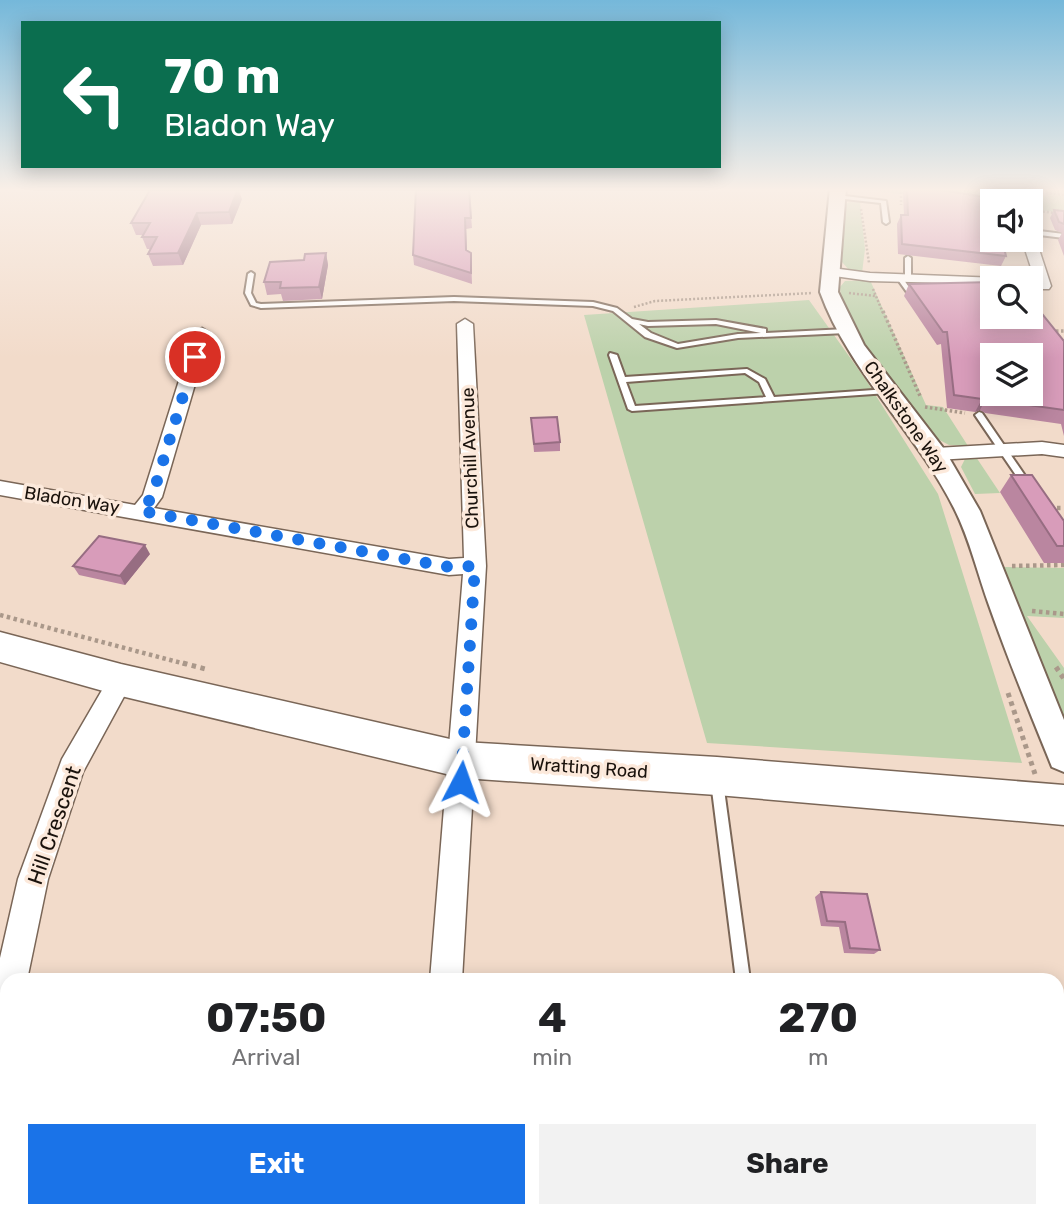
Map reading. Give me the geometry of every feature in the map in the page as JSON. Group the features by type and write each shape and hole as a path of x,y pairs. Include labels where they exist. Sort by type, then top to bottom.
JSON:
{"main road":[{"name":"Wratting Road","path":"0,647 121,680 463,760 717,776 1064,805"}],"street":[{"path":"829,292 834,245"},
{"path":"832,272 980,280"},
{"path":"1043,286 1064,288"},
{"name":"Chalkstone Way","path":"829,292 846,331 888,391 946,454 1023,660 1064,757"},
{"name":"Churchill Avenue","path":"447,973 475,566 465,324"},
{"path":"141,511 152,497 202,333"},
{"path":"946,454 1042,448 1064,452"},
{"name":"Bladon Way","path":"0,488 449,567 475,566"},
{"name":"Hill Crescent","path":"13,973 33,879 71,768 121,680"}],"lane":[{"path":"908,258 904,277 911,294"},
{"path":"251,274 248,293 253,304 261,306 454,299 593,303 620,312 648,335 677,346 738,336 846,331"},
{"path":"630,320 648,324 716,322 776,334"},
{"path":"613,355 632,408 888,391"},
{"path":"621,380 747,371 762,381 771,399"},
{"path":"979,415 1030,490"},
{"path":"717,776 742,973"}],"path":[{"path":"866,245 875,296 946,454"},
{"path":"620,312 655,301 829,292 875,296"},
{"path":"1042,331 1064,331"},
{"path":"924,407 979,415"},
{"path":"1044,508 1064,508"},
{"path":"1046,565 1064,565"},
{"path":"1021,610 1064,614"},
{"path":"0,615 216,672"},
{"path":"1005,686 1035,775 1027,777"}],"green space":[{"path":"843,245 865,245 862,273 849,270 842,262"},
{"path":"870,280 926,405 943,407 968,446 949,445 928,434 851,326 841,301 840,287 845,281"},
{"path":"809,300 866,380 938,494 1022,763 707,743 584,315"},
{"path":"976,457 1000,493 975,494 961,467 965,459"},
{"path":"1002,568 1064,568 1064,618 1027,616 1064,668 1064,722"}],"building":[{"path":"153,245 182,245 178,253 148,254"},
{"path":"413,245 466,245 466,250 471,253 471,273 413,255"},
{"path":"909,245 980,245 980,252 1005,252 1006,256"},
{"path":"326,253 319,287 280,288 281,282 264,282 270,262 304,260 305,254"},
{"path":"980,282 980,329 1043,329 1043,315 1064,341 1064,410 1036,406 1043,406 1043,343 980,343 980,399 954,395 947,332 943,332 909,284"},
{"path":"557,417 560,442 534,444 531,418"},
{"path":"1011,475 1032,475 1064,521 1064,546 1057,546"},
{"path":"99,536 145,545 120,576 73,566"},
{"path":"821,892 867,894 880,950 850,948 845,922 827,921"}],"route":[{"path":"195,357 152,497 141,511 449,567 475,566 461,782"}]}
